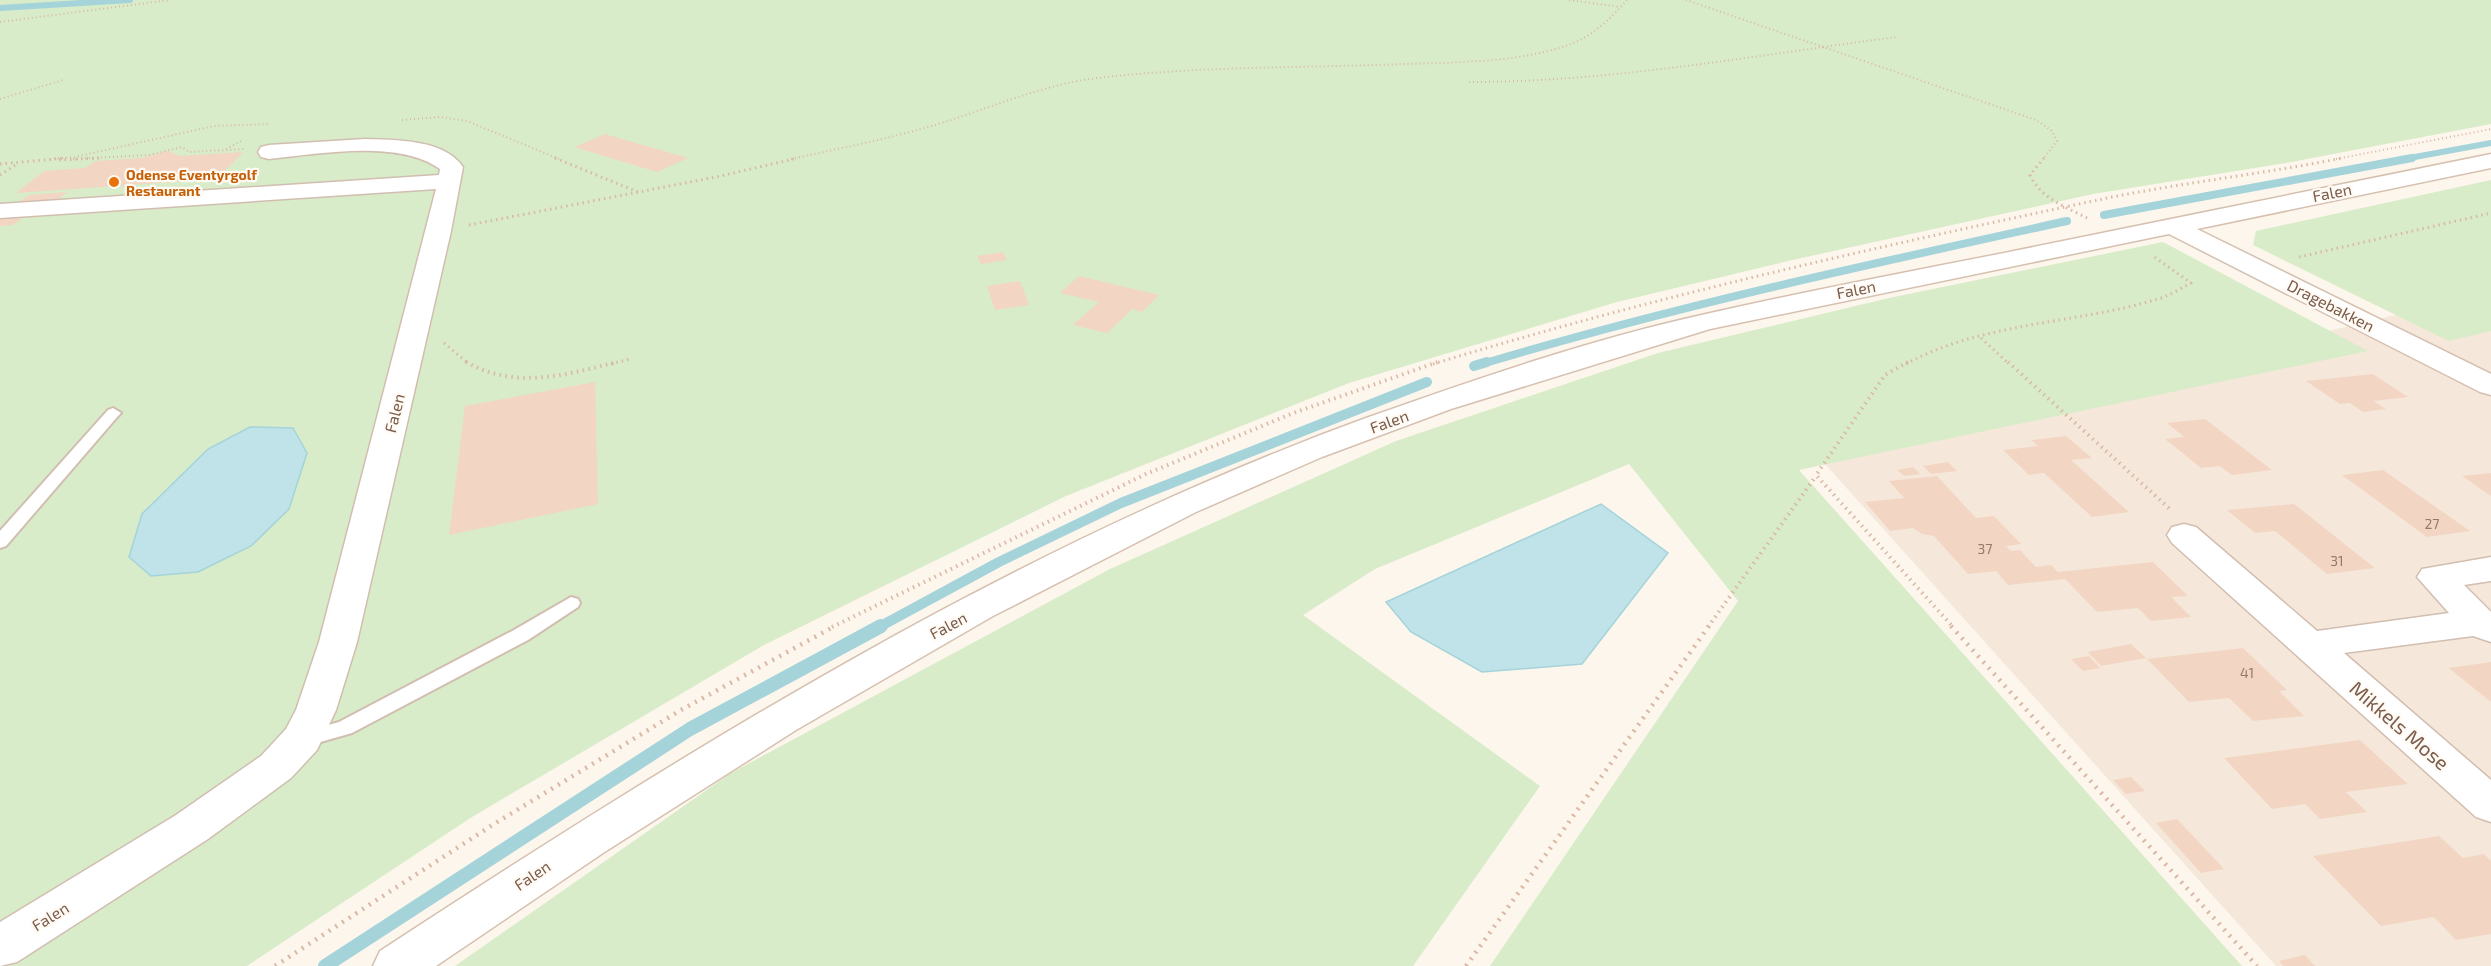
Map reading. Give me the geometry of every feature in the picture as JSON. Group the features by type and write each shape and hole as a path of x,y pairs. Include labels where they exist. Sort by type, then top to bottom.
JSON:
{"street":[{"path":"0,211 451,181 452,167 444,158 408,148 353,147 268,152"},
{"name":"Falen","path":"397,966 544,866 692,773 887,658 1032,579 1186,504 1319,447 1486,386 1705,322 2491,160"},
{"name":"Falen","path":"0,947 192,827 276,767 302,739 316,710 338,642 451,181"},
{"name":"Dragebakken","path":"2170,225 2491,386"},
{"name":"Mikkels Mose","path":"2184,536 2491,805"},
{"path":"2485,625 2435,577 2491,569"},
{"path":"2308,645 2485,625"}],"lane":[{"path":"0,542 112,413"},
{"path":"302,739 345,728 521,635 571,603"}],"path":[{"path":"0,22 170,0"},
{"path":"1569,0 1621,7"},
{"path":"439,231 716,177 928,127 1055,87 1096,78 1159,72 1463,62 1542,52 1572,44 1591,33 1627,0"},
{"path":"1466,966 1885,375 1925,353 1980,337 2160,299 2191,283 2166,263 2043,193 2032,184 2030,175 2057,141 2052,131 2036,120 1686,0"},
{"path":"1469,82 1514,82 1658,68 1774,51 1825,48 1897,37"},
{"path":"0,99 63,80"},
{"path":"53,159 149,154 182,147 189,152 258,149 268,152"},
{"path":"0,175 17,164"},
{"path":"2255,267 2491,213"},
{"path":"440,336 448,350 464,362 524,380 630,359"},
{"path":"1980,337 2189,526 2184,536"},
{"path":"1816,475 2256,966"}],"shaded area":[{"path":"2491,292 2491,966 2276,966 1816,454"}],"green space":[{"path":"0,0 2491,0 2491,124 2286,163 2093,194 1788,261 1617,302 1349,383 1066,496 764,645 472,817 247,966 0,966"},
{"path":"2491,180 2491,331 2449,341 2253,245 2256,231"},
{"path":"2163,242 2368,351 1799,470 2242,966 1490,966 1738,601 1629,464 1375,569 1303,615 1540,786 1413,966 455,966 731,773 1110,569 1396,441 1658,353 1889,298"}],"water":[{"path":"250,427 293,428 307,453 289,509 251,546 198,572 151,576 129,557 142,514 208,449"},
{"path":"1601,504 1668,553 1582,664 1482,672 1411,632 1386,602"}],"building":[{"path":"605,134 688,158 657,172 574,147"},
{"path":"168,151 180,156 243,152 217,179 16,193 44,171 86,168 95,161 142,158"},
{"path":"67,192 56,201 18,203 29,195"},
{"path":"23,217 13,225 0,226 0,219"},
{"path":"1003,252 1007,260 981,264 977,256"},
{"path":"1079,276 1159,295 1142,312 1132,309 1107,333 1073,325 1099,302 1060,293"},
{"path":"1020,281 1029,305 995,310 987,286"},
{"path":"2373,374 2408,397 2373,401 2386,409 2363,412 2350,403 2340,404 2306,381"},
{"path":"595,382 598,504 449,535 465,406"},
{"path":"2205,419 2272,470 2232,475 2220,466 2201,468 2165,439 2184,437 2167,423"},
{"path":"2066,436 2092,458 2071,460 2129,512 2092,517 2044,473 2029,475 2003,450 2038,446 2031,440"},
{"path":"1948,462 1957,471 1931,474 1923,466"},
{"path":"1913,467 1920,474 1904,476 1897,470"},
{"path":"2383,470 2470,531 2427,537 2342,475"},
{"path":"2491,473 2491,496 2462,476"},
{"path":"1937,476 1976,518 1994,516 2021,544 2006,546 2011,551 2020,550 2036,567 2051,565 2058,572 2153,562 2188,596 2171,597 2191,617 2151,621 2138,608 2097,612 2065,579 2008,585 1996,571 1968,574 1934,536 1922,534 1913,528 1890,531 1865,502 1904,498 1889,481"},
{"path":"2294,504 2375,568 2327,574 2275,531 2255,533 2227,510"},
{"path":"2131,644 2146,658 2101,666 2088,652"},
{"path":"2243,648 2287,690 2279,691 2304,716 2253,721 2229,698 2189,702 2147,659"},
{"path":"2089,656 2100,668 2083,671 2071,659"},
{"path":"2491,662 2491,702 2449,668"},
{"path":"2360,740 2408,784 2346,792 2367,812 2320,819 2305,804 2272,809 2224,758"},
{"path":"2131,777 2145,791 2126,794 2113,780"},
{"path":"2177,819 2224,869 2201,873 2156,823"},
{"path":"2439,836 2463,858 2484,854 2491,861 2491,934 2456,940 2434,917 2381,926 2313,856"},
{"path":"2305,955 2315,966 2283,966 2279,961"}],"waterway":[{"path":"0,8 130,0"},
{"path":"2404,159 2491,143"},
{"path":"2104,215 2412,158"},
{"path":"1482,364 1700,305 2067,221"},
{"path":"1474,366 1487,362"},
{"path":"879,627 999,562 1121,503 1427,382"},
{"path":"325,966 690,729 881,626"}],"place":[{"name":"Odense Eventyrgolf Restaurant","path":"114,182"}]}
